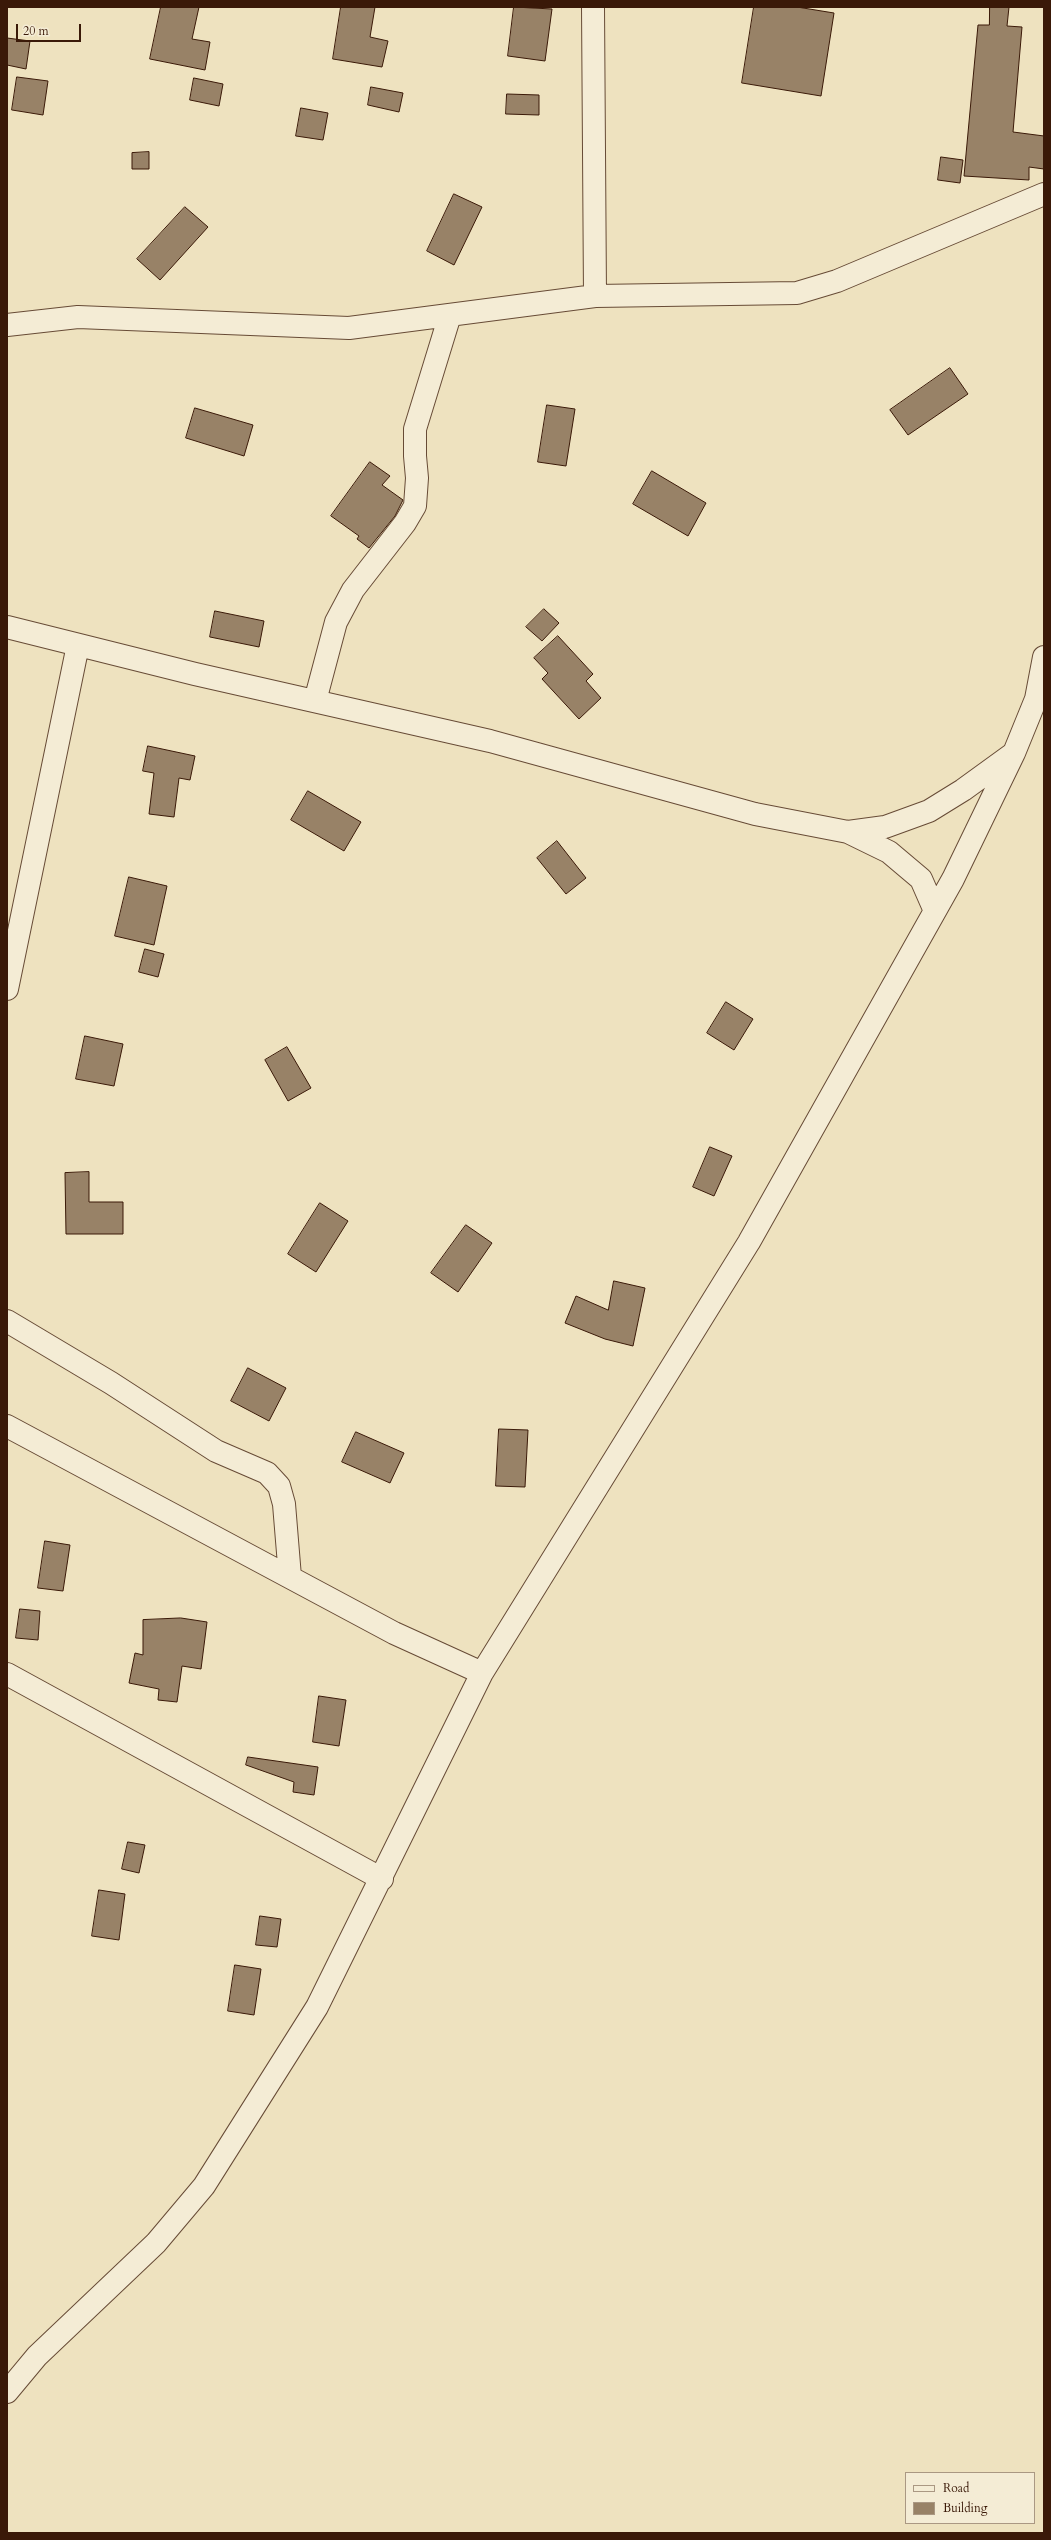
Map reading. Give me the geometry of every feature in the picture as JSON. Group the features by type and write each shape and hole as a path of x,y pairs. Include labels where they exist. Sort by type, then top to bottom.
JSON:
{"street":[{"path":"593,7 595,296"},
{"path":"7,325 78,318 349,328 595,296 797,293 837,281 1044,194"},
{"path":"315,701 336,622 352,590 406,523 415,506 417,478 415,429 450,316"},
{"path":"7,627 315,701 490,741 755,814 848,832 889,852 921,879 935,911"},
{"path":"7,989 78,645"},
{"path":"7,2392 37,2356 156,2242 204,2186 317,2007 382,1879 482,1674 749,1242 935,911 1014,753 1036,699 1044,657"},
{"path":"848,832 885,827 929,811 1014,753"},
{"path":"7,1321 112,1383 216,1451 267,1473 279,1486 284,1504 290,1577"},
{"path":"7,1426 394,1633 482,1674"},
{"path":"7,1674 382,1879"}],"building":[{"path":"161,7 199,7 192,39 210,42 205,70 150,59"},
{"path":"341,7 375,7 370,37 388,41 382,67 333,59"},
{"path":"514,7 552,9 545,61 508,56"},
{"path":"754,7 797,7 834,13 821,96 742,83"},
{"path":"990,7 1009,7 1007,26 1022,27 1013,132 1044,136 1044,169 1029,167 1029,180 964,176 978,25 989,25"},
{"path":"7,38 30,41 26,69 7,65"},
{"path":"17,77 48,81 43,115 12,110"},
{"path":"194,78 223,84 219,106 190,100"},
{"path":"371,87 403,93 399,112 368,105"},
{"path":"507,94 539,95 539,115 506,114"},
{"path":"301,108 328,113 323,140 296,136"},
{"path":"149,152 149,169 132,169 132,153"},
{"path":"941,157 963,160 960,183 938,180"},
{"path":"454,194 482,207 454,265 427,251"},
{"path":"185,207 208,227 160,280 137,259"},
{"path":"950,368 968,394 908,435 890,410"},
{"path":"547,405 575,409 566,466 538,462"},
{"path":"195,408 253,425 244,456 186,438"},
{"path":"370,462 390,476 382,485 403,500 395,516 369,548 357,539 359,536 331,516"},
{"path":"652,471 706,503 688,536 633,504"},
{"path":"544,609 559,623 542,641 526,627"},
{"path":"215,611 264,621 259,647 210,637"},
{"path":"558,636 593,674 586,681 601,698 579,719 542,679 548,673 534,658"},
{"path":"148,746 195,756 190,780 179,778 174,817 149,814 154,773 143,771"},
{"path":"308,791 361,822 344,851 291,820"},
{"path":"557,841 586,878 566,894 537,858"},
{"path":"129,877 167,886 154,945 115,936"},
{"path":"145,949 164,954 158,977 139,972"},
{"path":"726,1002 753,1019 734,1050 707,1033"},
{"path":"85,1036 123,1044 114,1086 76,1079"},
{"path":"287,1047 311,1088 288,1101 265,1060"},
{"path":"710,1147 732,1156 714,1196 693,1187"},
{"path":"89,1172 89,1202 123,1202 123,1234 66,1234 65,1173"},
{"path":"320,1203 348,1221 316,1272 288,1254"},
{"path":"466,1225 492,1243 458,1292 431,1273"},
{"path":"614,1281 645,1288 633,1346 605,1339 565,1323 576,1296 608,1310"},
{"path":"248,1368 286,1388 269,1421 231,1401"},
{"path":"499,1429 528,1430 525,1487 496,1486"},
{"path":"356,1432 404,1453 390,1483 342,1462"},
{"path":"45,1541 70,1545 63,1591 38,1588"},
{"path":"20,1609 40,1611 38,1640 16,1638"},
{"path":"181,1618 207,1622 201,1669 182,1666 177,1702 158,1700 159,1689 129,1683 135,1653 143,1655 143,1620"},
{"path":"319,1696 346,1700 339,1746 313,1742"},
{"path":"248,1757 318,1767 314,1795 293,1792 294,1782 246,1765"},
{"path":"128,1842 145,1845 139,1873 122,1869"},
{"path":"99,1890 125,1894 119,1940 92,1936"},
{"path":"260,1916 281,1919 277,1947 256,1945"},
{"path":"235,1965 261,1969 254,2015 228,2011"}]}
